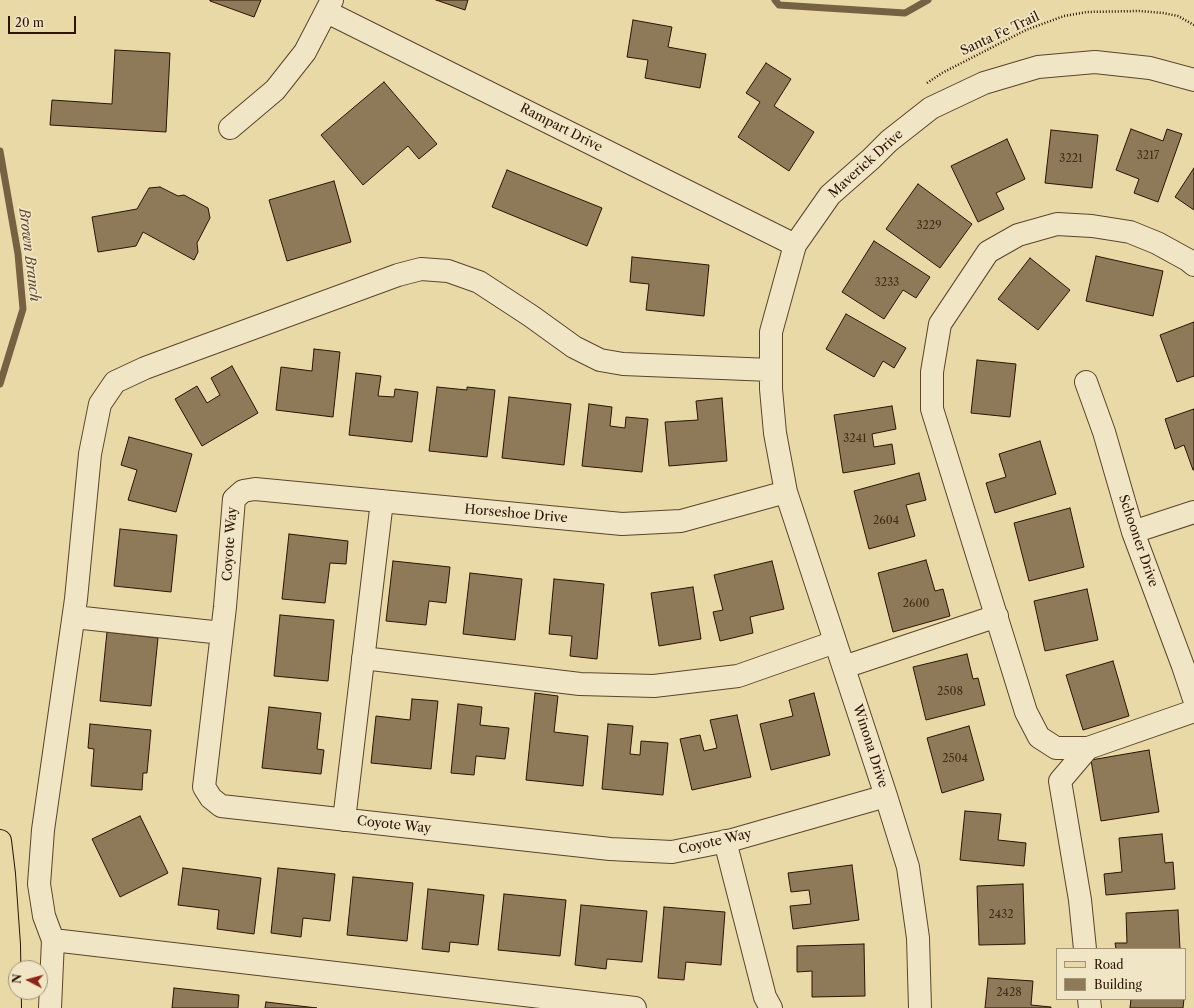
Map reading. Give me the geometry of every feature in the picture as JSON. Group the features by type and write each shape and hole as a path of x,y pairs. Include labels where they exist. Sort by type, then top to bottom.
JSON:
{"main road":[{"path":"0,841 9,944 10,1008"}],"street":[{"path":"230,128 275,90 305,52 329,6"},
{"name":"Rampart Drive","path":"329,6 795,245"},
{"name":"Maverick Drive","path":"786,492 775,433 771,389 771,332 795,245 830,195 889,141 931,108 984,83 1038,67 1095,62 1150,68 1194,80"},
{"path":"1194,265 1188,260 1157,243 1130,232 1092,226 1057,224 1018,235 988,252 940,324 932,372 932,409 1026,712 1039,737 1056,748 1088,748 1194,711"},
{"path":"50,1008 53,940 44,916 39,884 43,830 74,617 90,454 100,404 115,382 145,368 398,274 422,269 448,271 479,282 531,316 574,347 600,360 623,364 771,370"},
{"name":"Schooner Drive","path":"1086,382 1104,432 1133,532 1189,664 1194,699"},
{"name":"Horseshoe Drive","path":"243,491 255,489 622,524 681,521 786,492"},
{"name":"Coyote Way","path":"243,491 234,499 222,634 204,787 211,798 221,806 610,849 672,852 725,841 886,796"},
{"name":"Winona Drive","path":"786,492 908,867 918,938 920,1008"},
{"path":"344,820 382,501"},
{"path":"1133,532 1194,512"},
{"path":"844,667 996,616"},
{"path":"74,617 222,634"},
{"path":"363,658 580,684 654,686 738,676 835,642"},
{"path":"1085,948 1080,900 1060,780 1088,748"},
{"path":"725,841 765,997 771,1008"},
{"path":"53,940 635,1008"}],"path":[{"name":"Santa Fe Trail","path":"926,84 942,73 1026,30 1064,16 1086,12 1151,12 1178,16 1194,25"},
{"path":"1190,23 1194,19"}],"building":[{"path":"210,0 261,0 254,17"},
{"path":"436,0 468,0 465,10"},
{"path":"633,20 672,27 668,47 706,54 700,88 645,78 648,60 627,57"},
{"path":"115,50 170,53 166,132 50,125 52,100 112,104"},
{"path":"766,63 791,79 774,106 814,132 789,171 738,137 760,102 746,93"},
{"path":"384,82 437,144 419,159 408,146 363,185 321,135"},
{"path":"1131,129 1163,141 1167,129 1182,134 1158,202 1134,193 1139,179 1116,170"},
{"path":"1051,130 1098,135 1092,188 1045,183"},
{"path":"1007,139 1025,179 996,193 1004,209 978,222 951,166"},
{"path":"1194,168 1194,210 1175,197"},
{"path":"507,170 602,208 587,246 492,207"},
{"path":"334,181 351,242 287,261 269,200"},
{"path":"918,184 972,224 940,268 886,229"},
{"path":"160,187 178,196 184,195 208,208 210,218 197,243 198,252 194,260 143,232 136,246 98,252 92,217 137,209 149,188"},
{"path":"874,241 930,277 916,298 903,290 884,319 842,292"},
{"path":"1096,256 1163,271 1153,316 1086,301"},
{"path":"632,257 709,265 704,316 646,310 649,284 630,282"},
{"path":"1030,258 1070,290 1038,330 998,299"},
{"path":"846,314 906,348 894,368 883,361 874,377 826,349"},
{"path":"1194,322 1194,376 1177,382 1160,335"},
{"path":"314,349 340,352 333,417 276,410 281,367 312,371"},
{"path":"977,360 1016,364 1010,417 971,413"},
{"path":"232,366 258,413 202,446 175,399 197,386 207,403 220,395 211,378"},
{"path":"356,373 381,376 378,396 394,397 395,389 418,392 412,442 349,435"},
{"path":"437,387 467,390 467,387 495,390 487,457 429,451"},
{"path":"509,397 571,404 564,465 502,458"},
{"path":"722,398 727,461 669,466 665,422 698,420 696,401"},
{"path":"589,404 612,407 610,426 625,428 626,417 648,419 642,472 582,466"},
{"path":"892,406 896,429 872,434 874,447 892,444 895,464 843,473 834,415"},
{"path":"1194,409 1193,470 1184,445 1175,449 1165,419"},
{"path":"129,437 192,454 176,512 128,500 137,470 121,465"},
{"path":"1040,441 1056,494 995,513 986,483 1006,477 999,454"},
{"path":"919,473 926,500 906,505 915,536 869,549 854,491"},
{"path":"1070,508 1084,567 1029,581 1014,523"},
{"path":"120,529 177,535 171,592 114,586"},
{"path":"289,534 348,541 346,564 330,563 325,603 282,599"},
{"path":"926,560 935,591 943,589 950,616 893,632 878,573"},
{"path":"393,561 450,567 446,603 429,601 426,625 386,621"},
{"path":"772,561 784,609 750,617 753,633 720,641 713,612 723,610 714,575"},
{"path":"470,573 522,579 515,640 463,634"},
{"path":"554,579 604,584 597,659 570,656 572,636 549,634"},
{"path":"693,587 701,639 659,646 651,593"},
{"path":"1087,589 1098,640 1045,651 1034,601"},
{"path":"280,615 334,620 328,681 274,676"},
{"path":"107,632 158,638 151,706 100,701"},
{"path":"967,654 973,679 978,678 985,705 926,720 913,667"},
{"path":"1113,661 1129,716 1083,730 1066,675"},
{"path":"535,693 558,696 554,732 588,736 583,786 526,780"},
{"path":"814,693 830,755 771,770 760,724 793,716 789,700"},
{"path":"412,699 438,701 431,769 371,763 376,716 410,720"},
{"path":"458,704 482,707 480,725 509,728 505,759 476,756 474,775 451,773"},
{"path":"269,707 321,713 317,749 324,750 321,774 262,768"},
{"path":"737,715 751,777 692,790 680,739 700,735 704,751 717,748 710,720"},
{"path":"90,724 151,730 147,773 143,773 142,790 91,786 94,749 88,748"},
{"path":"608,724 633,726 630,754 640,755 641,741 668,743 663,795 602,789"},
{"path":"969,726 984,780 942,793 927,738"},
{"path":"1149,750 1159,812 1101,821 1091,760"},
{"path":"965,811 1001,814 998,840 1026,843 1024,866 960,860"},
{"path":"140,816 168,873 120,897 92,839"},
{"path":"1162,834 1165,863 1173,862 1175,889 1106,895 1104,874 1122,872 1119,838"},
{"path":"852,865 859,920 793,929 790,906 811,904 809,890 791,892 788,873"},
{"path":"183,868 261,878 254,934 217,929 219,910 178,905"},
{"path":"278,868 335,874 330,921 303,918 301,937 271,933"},
{"path":"353,877 413,883 407,941 347,935"},
{"path":"1023,884 1025,944 979,945 977,886"},
{"path":"428,889 484,895 478,945 450,942 449,952 422,949"},
{"path":"504,894 566,900 560,956 498,950"},
{"path":"581,905 647,911 642,962 607,959 606,969 575,965"},
{"path":"664,907 725,912 721,965 686,962 684,980 658,978"},
{"path":"1178,910 1180,948 1116,948 1115,943 1127,943 1126,913"},
{"path":"864,944 865,996 812,997 812,971 797,972 797,946"},
{"path":"988,978 1033,981 1031,1005 1051,1008 985,1008"},
{"path":"174,988 239,995 238,1008 172,1008"},
{"path":"1131,1000 1184,1000 1183,1008 1130,1008"},
{"path":"266,1002 317,1008 265,1008"}],"waterway":[{"path":"775,0 779,5 905,13 928,0"},
{"name":"Brown Branch","path":"0,151 18,254 23,309 0,384"}]}
